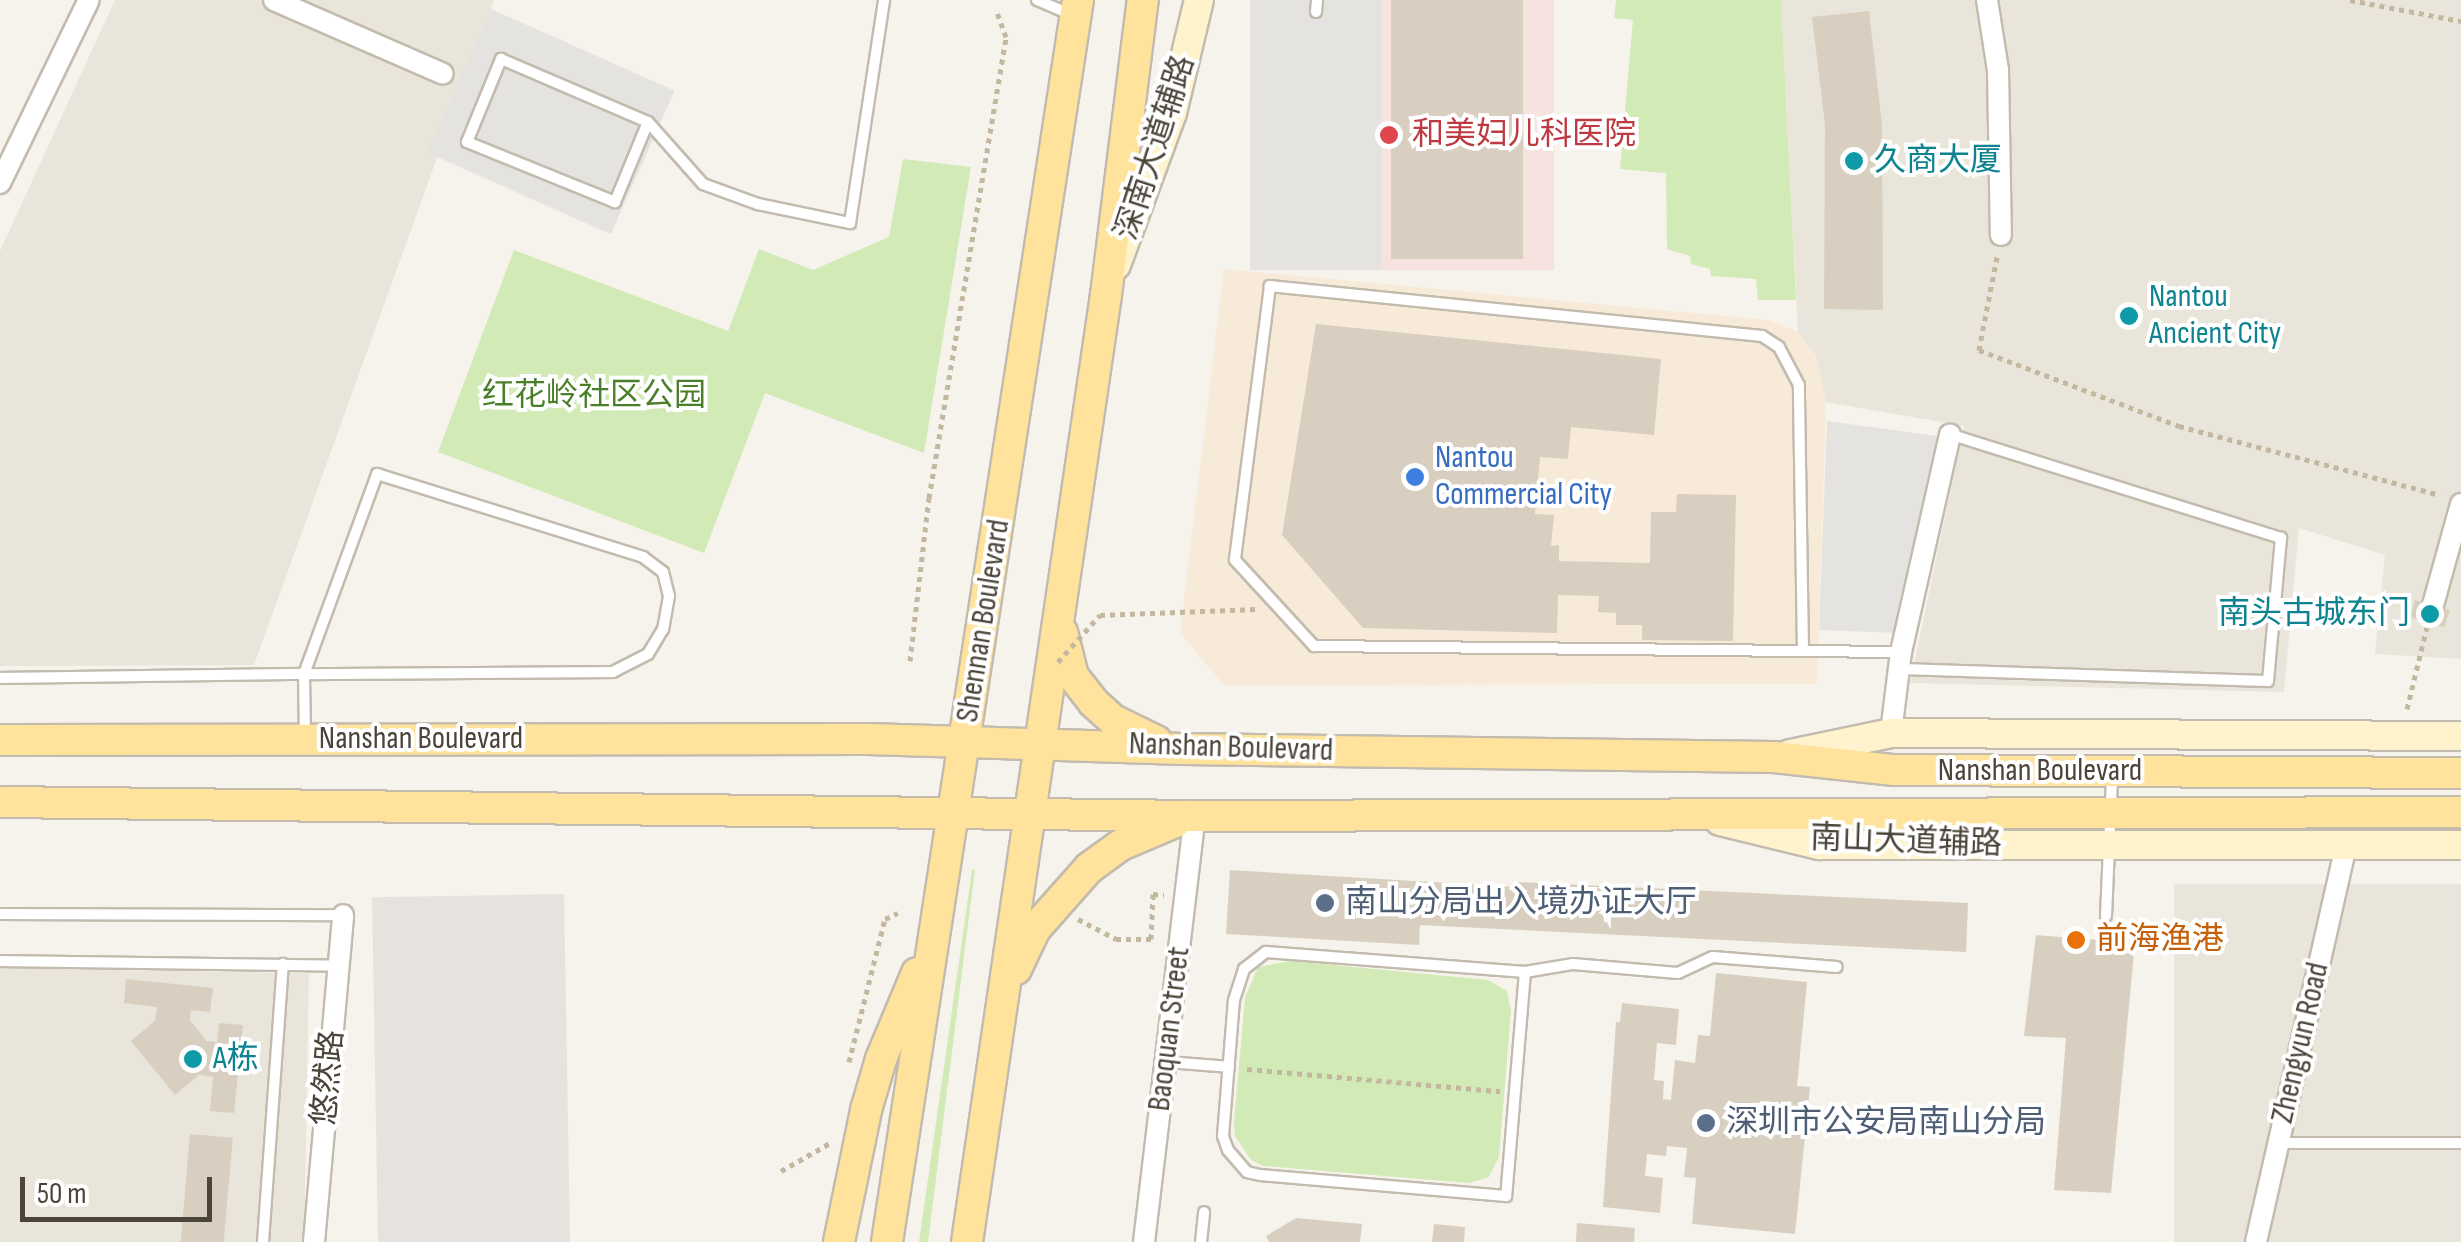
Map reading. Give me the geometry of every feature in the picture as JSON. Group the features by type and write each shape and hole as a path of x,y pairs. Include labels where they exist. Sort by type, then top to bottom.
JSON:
{"main road":[{"path":"966,1242 1106,295 1143,0"},
{"name":"Shennan Boulevard","path":"888,1242 1077,8"},
{"path":"1060,607 1073,676 1092,702 1140,737 1182,749"},
{"name":"Nanshan Boulevard","path":"0,740 1041,742 1182,749 1774,758 1894,770 2461,773"},
{"name":"Nanshan Boulevard","path":"0,802 1195,816 2461,812"},
{"path":"1000,1014 1035,928 1061,896 1121,844 1195,816"},
{"path":"840,1242 881,1059 935,934"}],"street":[{"path":"0,183 89,0"},
{"path":"274,0 443,74"},
{"name":"深南大道辅路","path":"1106,295 1172,113 1199,0"},
{"path":"1987,0 1998,70 2000,234"},
{"path":"1891,733 1900,660 1950,434"},
{"path":"2431,614 2452,500"},
{"path":"1774,758 1891,733 2461,736"},
{"name":"Baoquan Street","path":"1144,1242 1195,816"},
{"name":"南山大道辅路","path":"1704,817 1820,845 2461,845"},
{"name":"Zhengyun Road","path":"2256,1242 2346,845"},
{"name":"悠然路","path":"314,1242 343,915"}],"lane":[{"path":"648,122 615,202 467,142 501,59 648,122 703,184 758,204 850,223 884,0"},
{"path":"1037,0 1077,8"},
{"path":"1802,650 1798,386 1778,347 1762,336 1270,286 1235,560 1314,646 1802,650 1900,660 2268,681 2281,538 1950,434"},
{"path":"0,678 304,674 613,672 648,654 663,629 668,596 662,572 620,546 377,474 304,674 305,740"},
{"path":"2106,916 2112,772"},
{"path":"0,914 343,915"},
{"path":"1525,972 1506,1196 1247,1172 1228,1150 1223,1136 1238,983 1244,969 1266,952 1525,972 1573,964 1678,973 1713,957 1837,967"},
{"path":"0,961 339,966"},
{"path":"263,1242 283,964"},
{"path":"1166,1062 1229,1067"},
{"path":"2279,1143 2461,1142"},
{"path":"1201,1242 1204,1212"}],"path":[{"path":"2350,0 2461,21"},
{"path":"910,660 928,498 1006,37 996,10"},
{"path":"2000,234 1979,350 2179,426 2452,500"},
{"path":"1058,662 1100,615 1281,609"},
{"path":"2402,736 2431,614"},
{"path":"1066,914 1116,939 1150,940 1153,894"},
{"path":"848,1074 858,1016 885,919 898,913"},
{"path":"1229,1067 1515,1093"},
{"path":"780,1171 832,1142"}],"shaded area":[{"path":"115,0 494,0 254,665 0,666 0,251"},
{"name":"和美妇儿科医院","path":"1250,0 1554,0 1554,270 1250,270"},
{"path":"1250,0 1381,0 1381,270 1250,270"},
{"name":"Nantou Ancient City","path":"1781,0 2461,0 2461,659 2375,654 2385,555 2299,528 2284,692 1910,683 1964,426 1826,402 1816,356 1798,332"},
{"path":"491,9 675,91 611,234 427,152"},
{"path":"1224,269 1768,320 1798,332 1816,356 1826,402 1817,684 1224,685 1180,633"},
{"path":"1827,421 1937,436 1898,633 1819,630"},
{"path":"2174,884 2461,884 2461,1242 2174,1242"},
{"path":"564,894 570,1242 378,1242 372,897"},
{"path":"0,968 309,973 304,1242 0,1242"}],"green space":[{"path":"1616,0 1781,0 1796,300 1758,300 1756,279 1711,276 1710,269 1691,264 1690,256 1667,249 1666,173 1620,169 1633,20 1614,18"},
{"name":"红花岭社区公园","path":"903,159 971,167 924,453 765,393 704,553 438,452 514,250 728,331 759,249 813,270 889,237"},
{"path":"975,869 928,1242 919,1242 972,870"},
{"path":"1290,961 1488,980 1507,991 1511,1011 1499,1157 1489,1177 1469,1183 1263,1166 1251,1160 1235,1136 1234,1122 1245,998 1258,967"}],"building":[{"name":"和美妇儿科医院","path":"1391,0 1523,0 1523,259 1391,259"},
{"name":"久商大厦","path":"1869,11 1882,125 1883,310 1824,309 1825,125 1812,17"},
{"name":"Nantou Commercial City","path":"1316,324 1661,359 1654,435 1571,427 1568,459 1540,457 1535,514 1554,515 1551,546 1559,545 1559,561 1650,563 1651,512 1676,512 1677,494 1736,495 1733,641 1642,640 1642,625 1616,625 1616,613 1598,612 1599,596 1558,595 1557,633 1363,628 1282,535"},
{"name":"南头古城东门","path":"2415,600 2450,610 2445,627 2410,617"},
{"path":"1230,870 1516,887 1516,882 1968,903 1966,952 1420,925 1419,945 1226,934"},
{"path":"2036,935 2135,943 2111,1193 2054,1190 2066,1038 2024,1036"},
{"name":"深圳市公安局南山分局","path":"1716,973 1807,982 1797,1086 1810,1087 1795,1234 1692,1224 1696,1178 1684,1177 1687,1148 1667,1146 1666,1156 1647,1154 1645,1176 1663,1178 1660,1213 1603,1207 1616,1022 1620,1022 1622,1003 1679,1009 1676,1045 1657,1043 1654,1080 1664,1081 1663,1099 1671,1100 1675,1060 1695,1063 1698,1035 1710,1036"},
{"name":"A栋","path":"126,979 213,988 210,1012 191,1010 190,1020 207,1041 217,1042 219,1023 243,1025 234,1113 210,1111 213,1077 199,1075 175,1095 131,1041 155,1021 157,1007 124,1003"},
{"path":"190,1134 233,1138 224,1242 181,1242"},
{"path":"1296,1218 1362,1224 1360,1242 1269,1242 1266,1236"},
{"path":"1577,1223 1635,1228 1634,1242 1576,1242"},
{"path":"1434,1224 1465,1227 1464,1242 1432,1242"}],"place":[{"name":"和美妇儿科医院","path":"1389,135"},
{"name":"久商大厦","path":"1854,161"},
{"name":"Nantou Ancient City","path":"2129,316"},
{"name":"Nantou Commercial City","path":"1415,477"},
{"name":"南头古城东门","path":"2430,614"},
{"name":"南山分局出入境办证大厅","path":"1325,903"},
{"name":"前海渔港","path":"2076,940"},
{"name":"A栋","path":"193,1059"},
{"name":"深圳市公安局南山分局","path":"1706,1123"}]}
